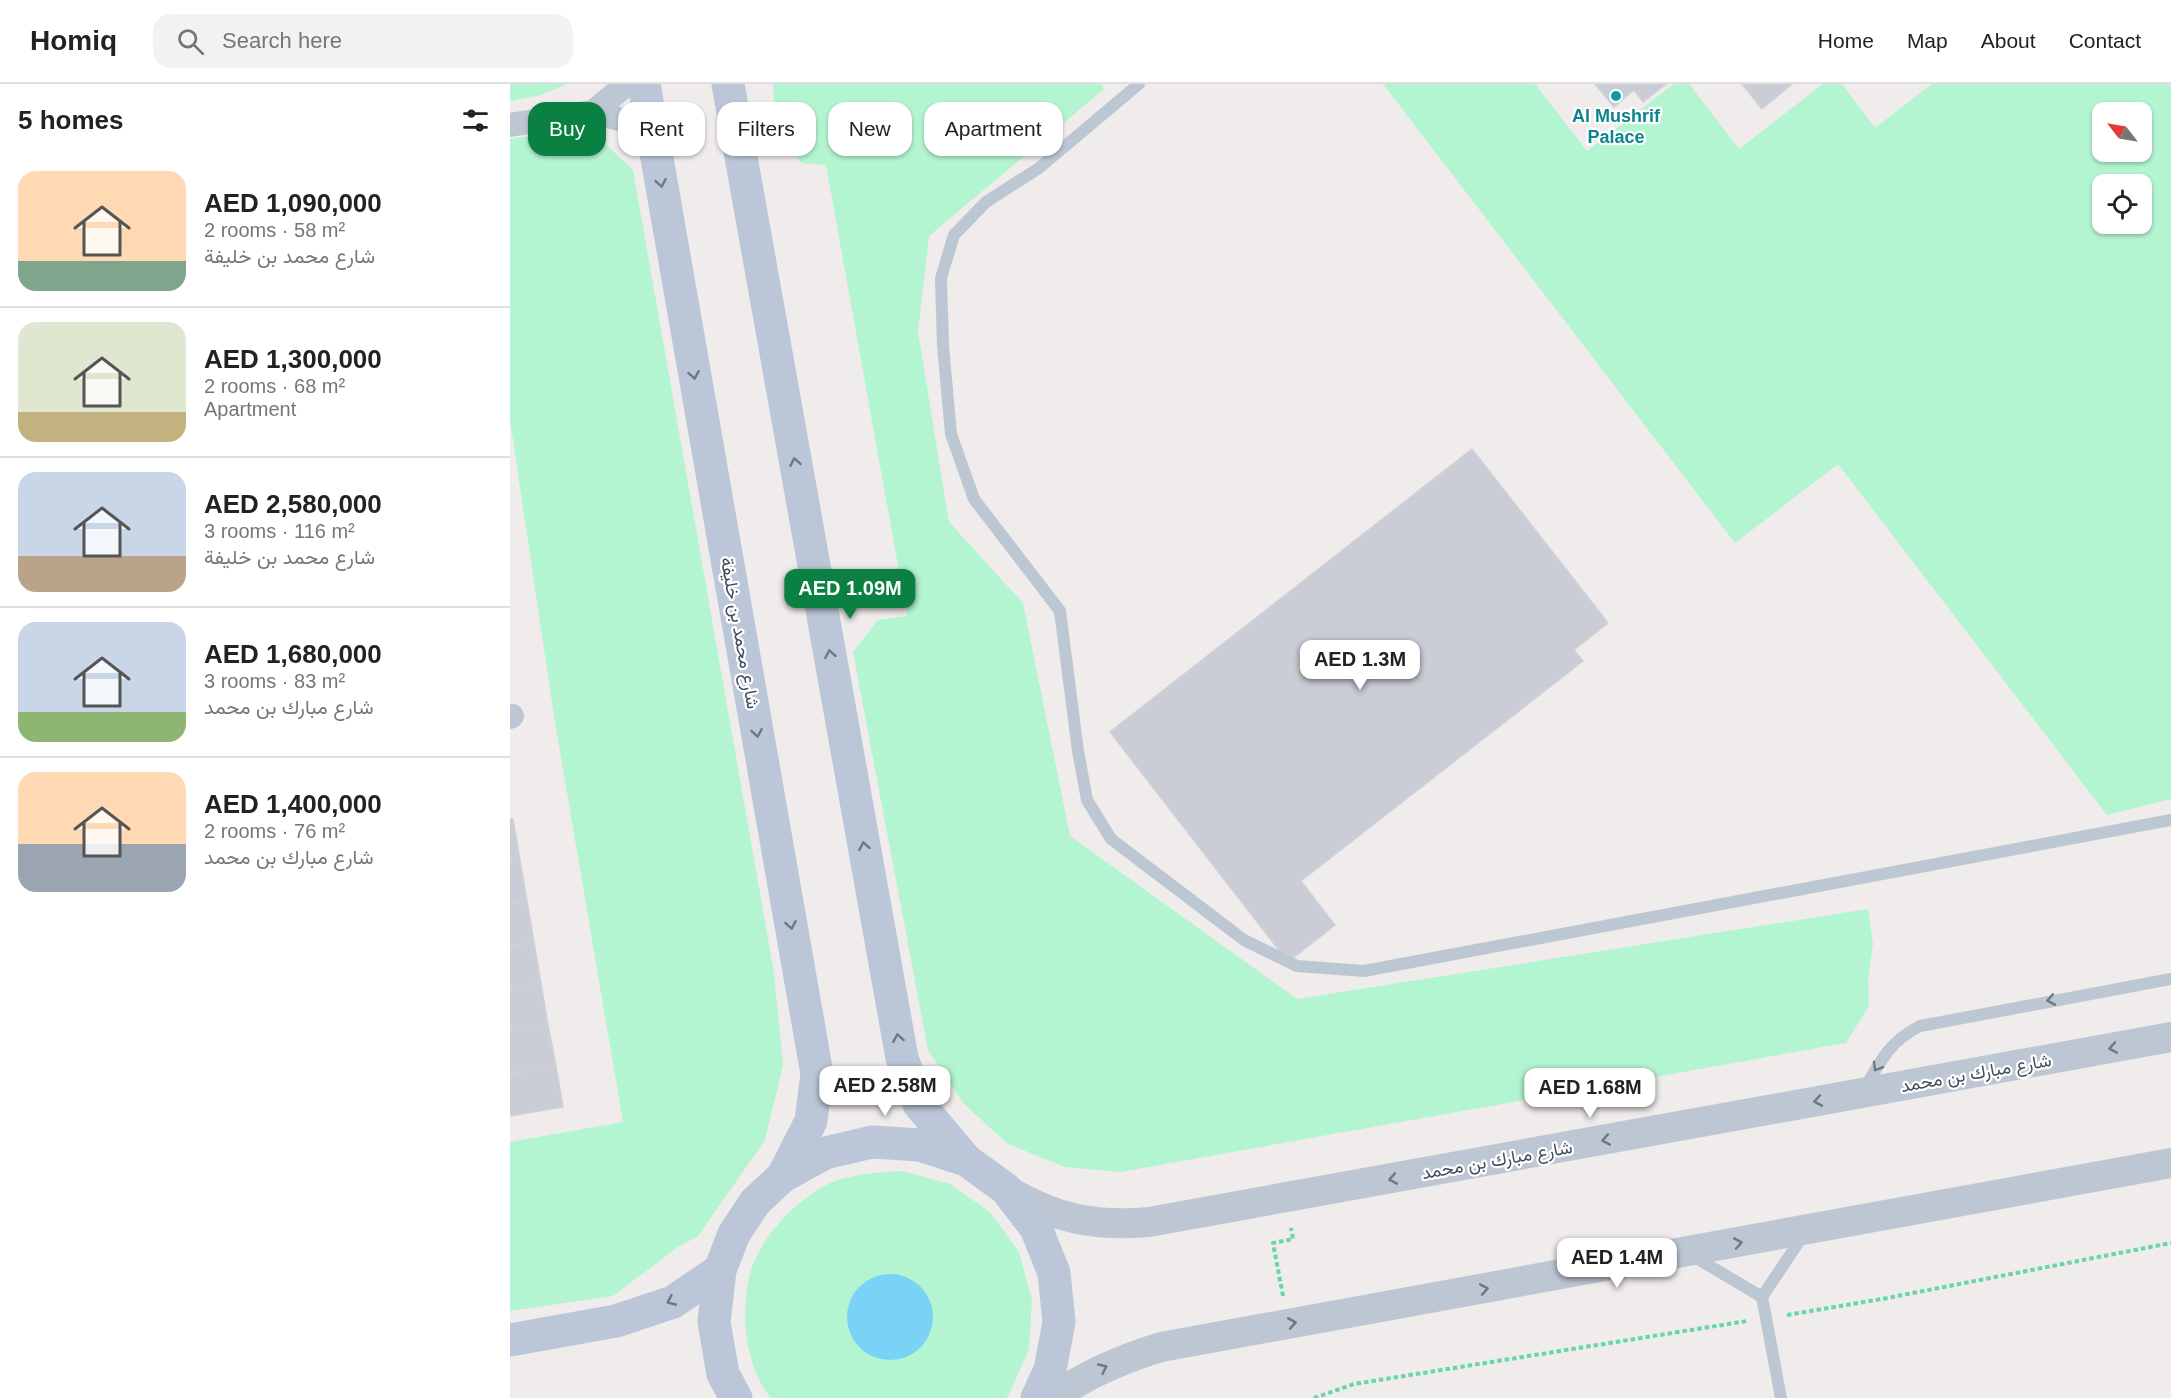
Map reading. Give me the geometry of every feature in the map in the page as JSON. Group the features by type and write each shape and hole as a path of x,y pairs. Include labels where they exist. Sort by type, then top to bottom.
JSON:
{"main road":[{"name":"شارع محمد بن خليفة","path":"644,84 647,102"},
{"path":"728,84 902,1058 919,1104 966,1160 1006,1189 1036,1228 1054,1273 1059,1322 1050,1370 1037,1398"},
{"name":"شارع محمد بن خليفة","path":"656,156 817,1074 811,1120 783,1176"},
{"path":"736,1398 723,1374 714,1322 720,1270 734,1234 755,1202 783,1176 825,1153 872,1142 920,1145 966,1160"},
{"path":"510,1340 616,1321 673,1302 720,1270"}],"street":[{"path":"604,102 627,84"},
{"path":"510,125 528,122"},
{"name":"شارع مبارك بن محمد","path":"1006,1189 1050,1212 1074,1220 1125,1225 1149,1222 2171,1037"},
{"path":"1053,1398 1097,1371 1150,1350 2171,1162"}],"lane":[{"path":"1139,84 1039,168 986,202 954,235 941,278 943,346 951,434 974,499 1060,610 1078,751 1087,800 1111,839 1244,940 1297,966 1364,970 2171,820"},
{"path":"1862,1093 1891,1046 1904,1034 1920,1026 2171,979"},
{"path":"1781,1398 1762,1297 1807,1230"},
{"path":"1687,1252 1762,1297"}],"path":[{"path":"1286,1198 1293,1239 1273,1243 1288,1324"}],"green space":[{"path":"510,84 567,84 541,95 510,101"},
{"path":"773,84 1102,84 1104,89 1063,123 1063,102 924,102 924,156 1024,156 929,236 918,332 949,522 1023,603 1070,836 1297,999 1868,909 1873,944 1868,979 1869,1006 1846,1043 1120,1172 1065,1167 1008,1144 964,1104 928,1050 853,652 878,620 907,616 826,165 802,163 796,156 816,156 816,102 774,102"},
{"path":"1383,84 1535,84 1587,151 1674,84 1689,84 1739,149 1823,84 1842,84 1875,128 1932,84 2171,84 2171,799 2107,815 1838,464 1735,543"},
{"path":"528,136 528,156 606,156 606,145 633,170 774,973 783,1065 765,1140 698,1236 678,1247 613,1296 510,1311 510,1142 623,1122 554,716 510,420 510,139"},
{"path":"902,1171 950,1184 990,1212 1019,1252 1032,1300 1029,1349 1009,1394 1006,1398 771,1398 761,1384 754,1367 746,1330 745,1310 750,1273 761,1247 789,1213 824,1186 845,1178"}],"water":[{"path":"890,1274 914,1281 926,1293 933,1317 926,1341 914,1353 890,1360 866,1353 854,1341 847,1317 854,1293 866,1281"}],"building":[{"name":"Al Mushrif Palace","path":"1595,84 1666,84 1643,102 1634,90 1614,107"},
{"path":"1742,84 1792,84 1762,109"},
{"path":"1472,449 1608,623 1574,650 1583,661 1301,881 1335,925 1288,962 1110,732"},
{"path":"510,819 513,819 520,860 510,861"},
{"path":"520,860 527,901 510,904 510,861"},
{"path":"527,901 534,942 510,946 510,904"},
{"path":"534,942 541,983 510,989 510,946"},
{"path":"541,983 548,1025 510,1031 510,989"},
{"path":"548,1025 556,1066 510,1074 510,1031"},
{"path":"556,1066 563,1107 510,1116 510,1074"}],"place":[{"name":"Al Mushrif Palace","path":"1616,96"}]}
